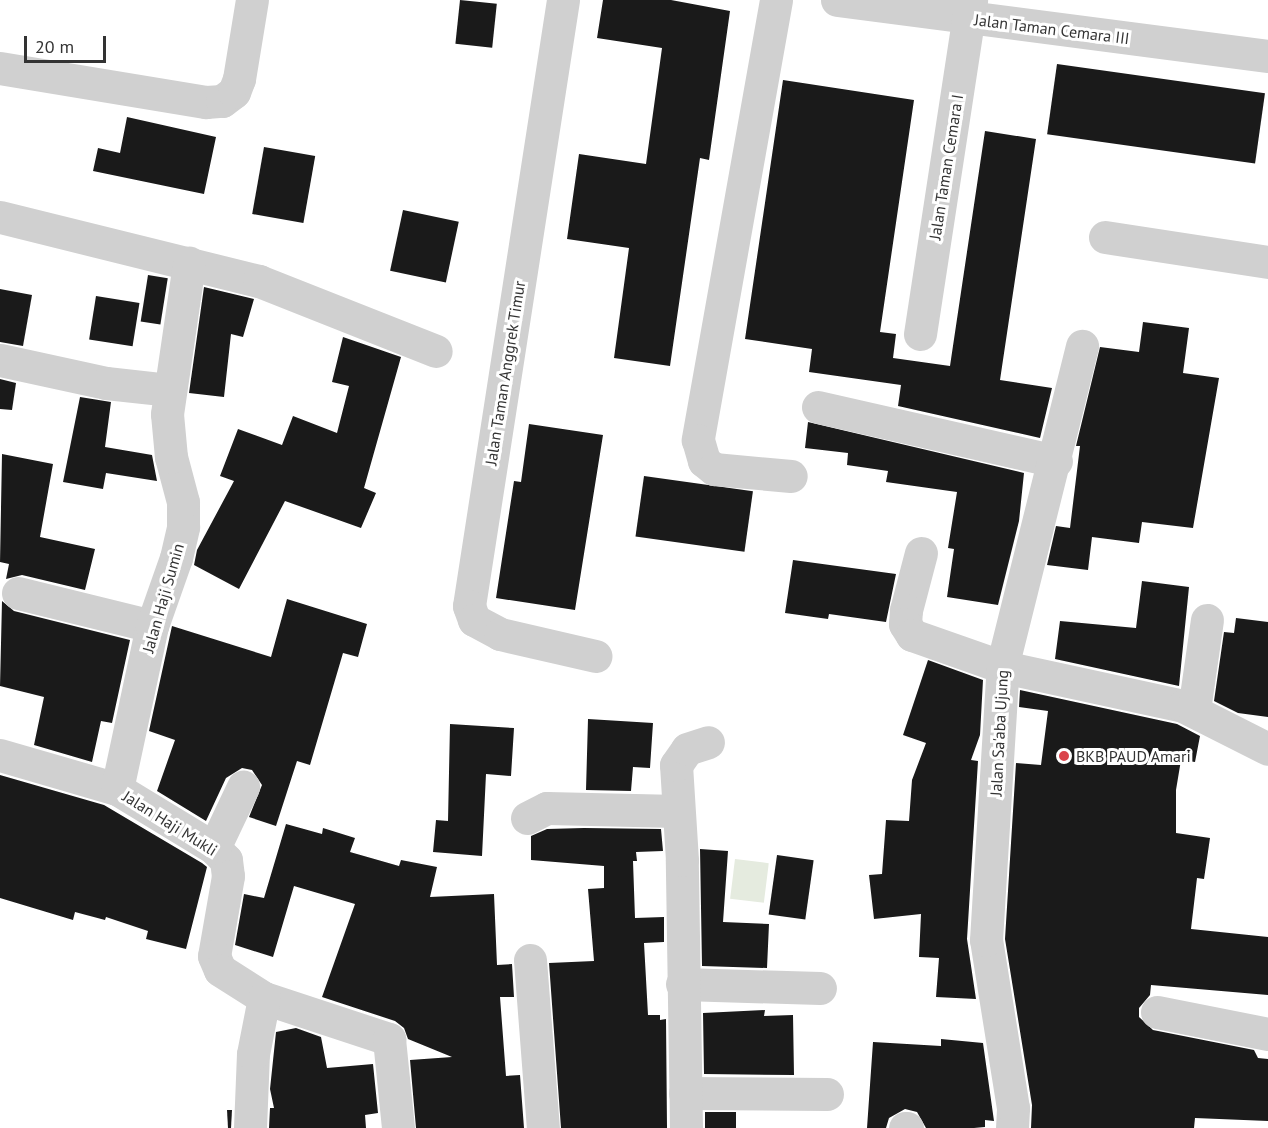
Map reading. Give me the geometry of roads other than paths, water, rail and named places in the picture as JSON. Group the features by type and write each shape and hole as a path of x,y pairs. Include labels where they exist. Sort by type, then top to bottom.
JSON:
{"street":[{"path":"0,68 206,102 222,101 234,92 239,79 252,0"},
{"name":"Jalan Taman Anggrek Timur","path":"563,0 469,606 474,620 500,634 595,657"},
{"path":"776,0 698,440 704,461 714,469 791,476"},
{"name":"Jalan Taman Cemara III","path":"837,0 970,10 1268,56"},
{"name":"Jalan Taman Cemara I","path":"920,334 970,10"},
{"path":"0,217 259,281 436,351"},
{"path":"1105,237 1268,262"},
{"name":"Jalan Haji Sumin","path":"117,789 152,626 176,558 183,527 183,502 166,414 189,263"},
{"name":"Jalan Sa'aba Ujung","path":"1012,1128 1013,1108 986,940 1003,667 1056,461 1082,346"},
{"path":"0,360 106,382 169,390"},
{"path":"818,407 1056,461"},
{"path":"921,553 906,610 905,624 912,635 1003,667 1194,710 1240,738 1268,749"},
{"path":"18,593 152,626"},
{"path":"1194,710 1207,620"},
{"path":"686,1128 676,765 687,749 708,742"},
{"name":"Jalan Haji Mukli","path":"0,755 117,789 214,848 226,860 228,876 216,963 220,970 264,998 389,1039 398,1128"},
{"path":"214,848 243,787"},
{"path":"527,818 547,808 678,811"},
{"path":"530,960 543,1128"},
{"path":"682,984 820,988"},
{"path":"250,1128 253,1054 264,998"},
{"path":"1157,1012 1268,1034"},
{"path":"685,1093 827,1094"}],"place":[{"name":"BKB PAUD Amari","path":"1064,756"}]}
